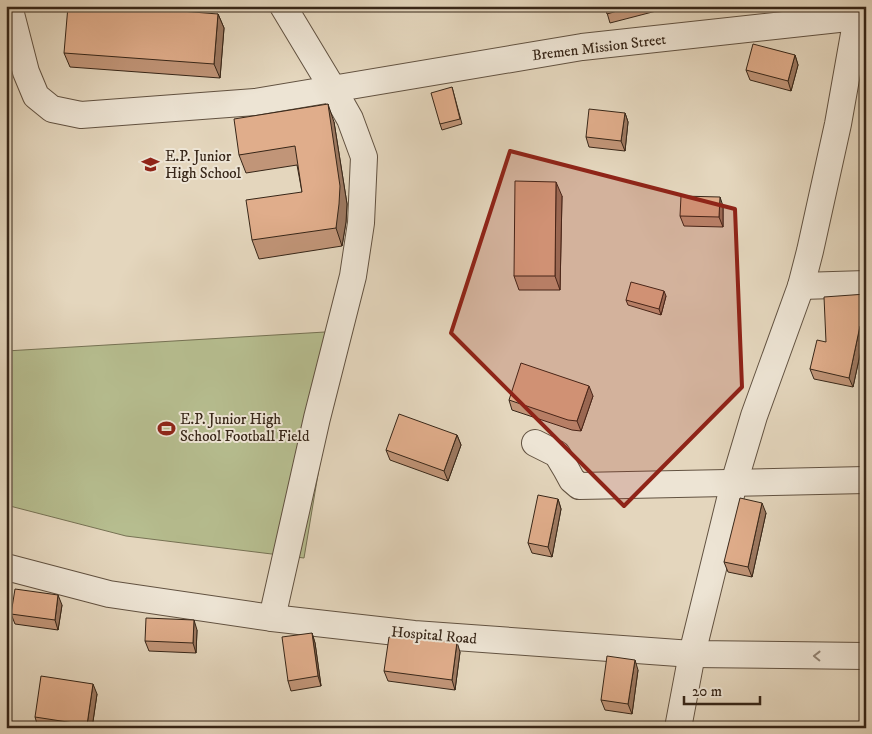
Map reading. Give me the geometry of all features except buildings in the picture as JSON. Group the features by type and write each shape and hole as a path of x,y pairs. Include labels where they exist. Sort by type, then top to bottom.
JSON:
{"street":[{"name":"Bremen Mission Street","path":"9,6 26,72 36,96 52,109 81,115 255,102 582,47 862,17"},
{"path":"272,618 316,418 353,276 361,223 364,157 350,119 283,6"},
{"path":"678,728 692,654 734,483 754,416 801,286 862,17"},
{"path":"801,286 866,284"},
{"path":"535,443 557,454 572,480 579,486 866,480"},
{"name":"Hospital Road","path":"7,568 110,594 272,618 414,634 692,654 866,656"}],"highlighted area":[{"path":"510,151 735,209 742,387 624,506 451,333"}],"green space":[{"name":"E.P. Junior High School Football Field","path":"342,331 304,558 126,536 6,505 6,351"}],"place":[{"name":"E.P. Junior High School","path":"151,165"},
{"name":"E.P. Junior High School Football Field","path":"166,428"}]}
